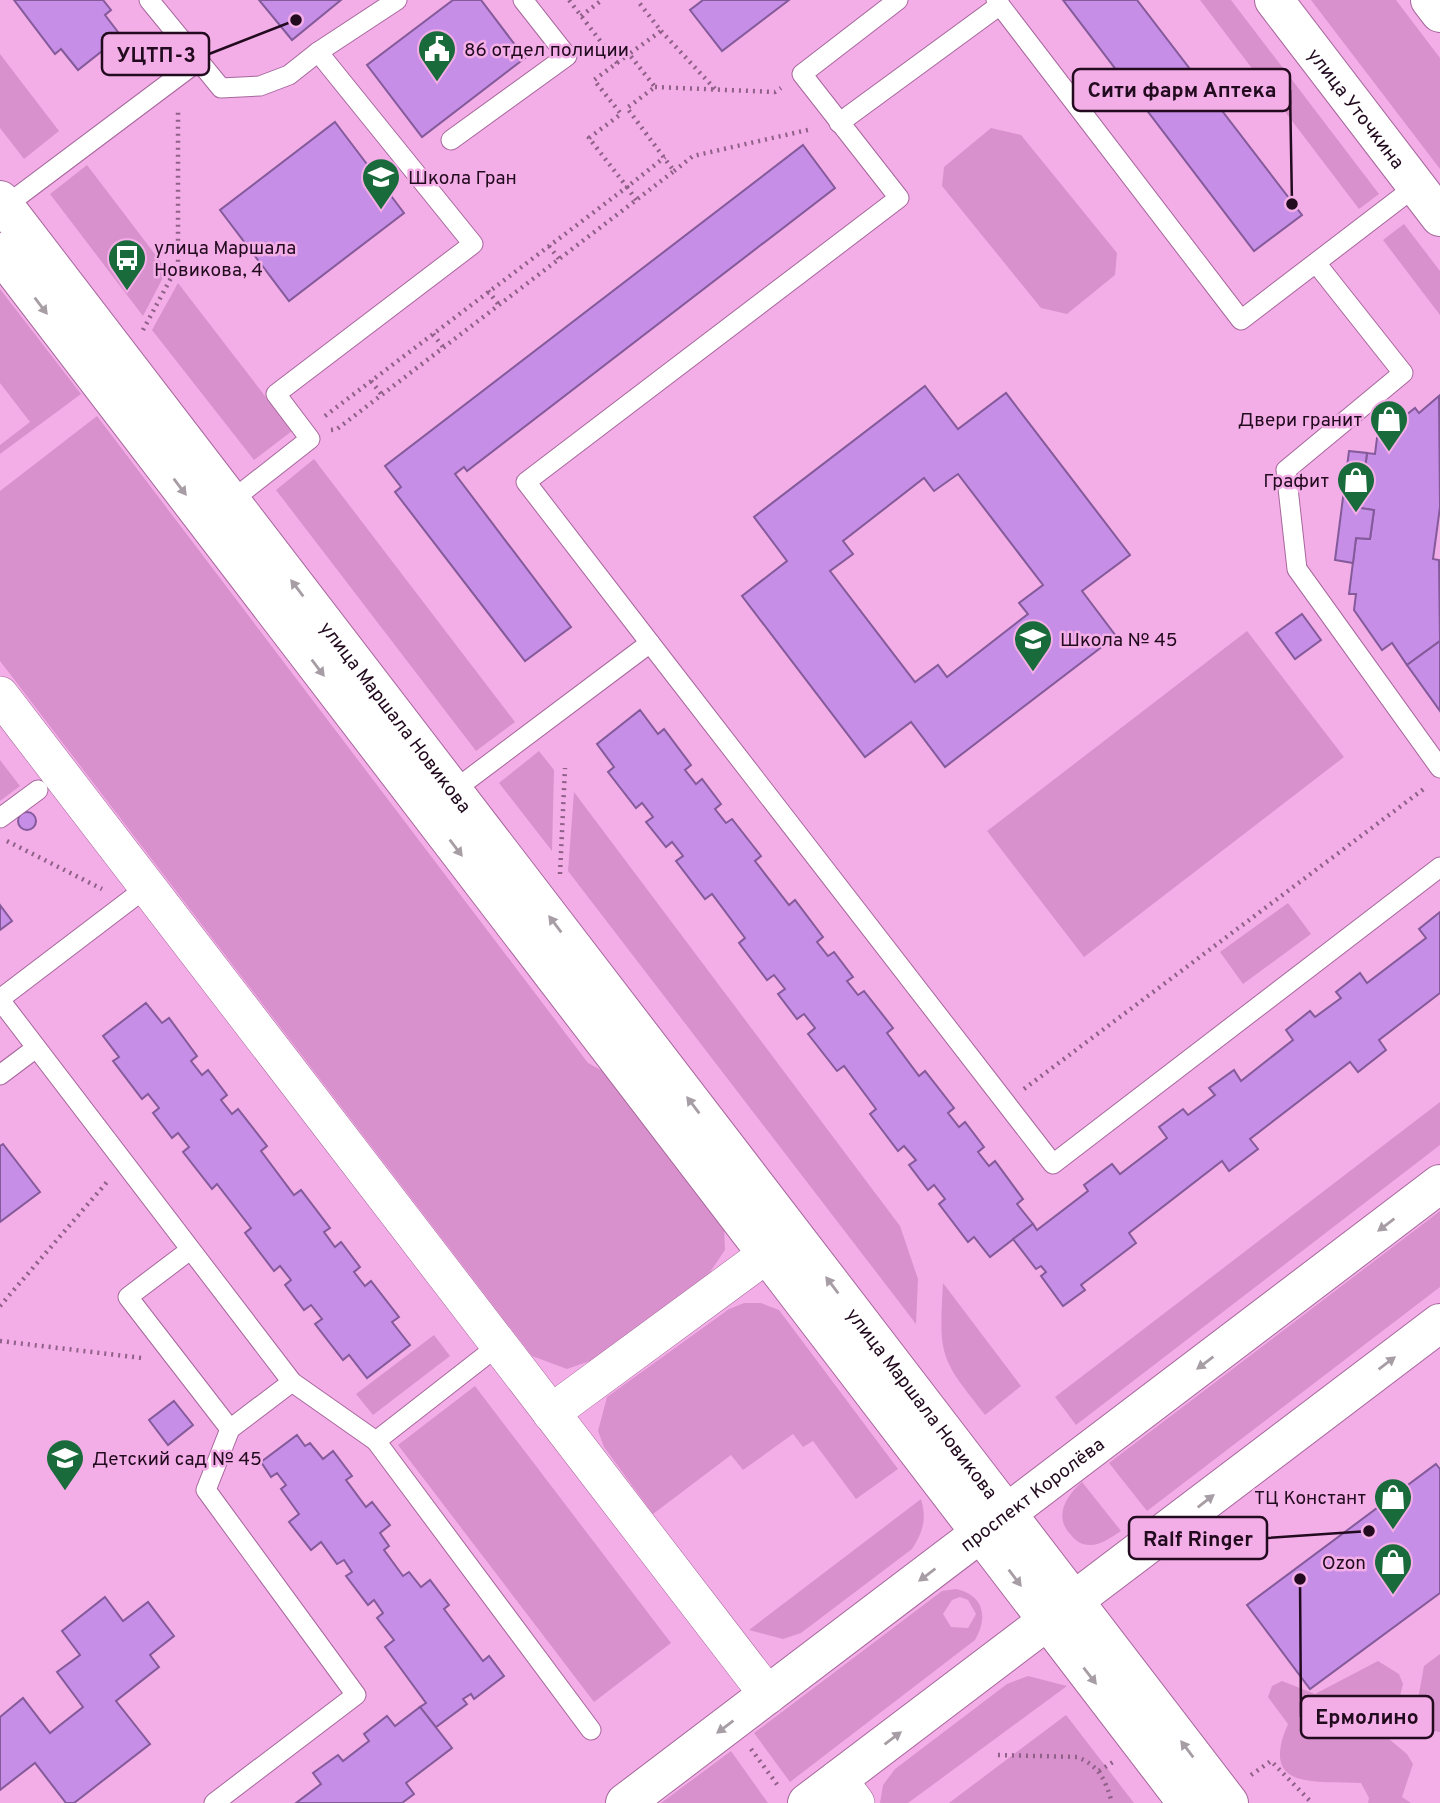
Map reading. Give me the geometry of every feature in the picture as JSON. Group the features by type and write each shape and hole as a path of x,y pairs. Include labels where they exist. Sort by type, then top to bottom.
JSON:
{"street":[{"name":"улица Уточкина","path":"1274,0 1440,217"},
{"path":"1430,0 1440,13"},
{"name":"улица Маршала Новикова","path":"2,205 218,511 1061,1612 1187,1803"},
{"name":"улица Маршала Новикова","path":"0,252 218,511"},
{"path":"0,695 768,1695"},
{"name":"проспект Королёва","path":"625,1803 1440,1184"},
{"path":"551,1413 780,1244"},
{"path":"795,1798 847,1791 1061,1612 1440,1323"},
{"name":"улица Маршала Новикова","path":"1061,1612 1238,1791"}],"lane":[{"path":"149,0 220,88 260,86 289,75 389,2"},
{"path":"452,140 567,56 523,0"},
{"path":"898,0 802,74 899,198 526,482 1054,1164 1440,867"},
{"path":"839,123 998,3 1241,320 1416,186"},
{"path":"218,511 313,436 276,394 472,244 318,52"},
{"path":"2,205 197,62"},
{"path":"1316,263 1403,373 1286,470 1297,569 1434,777"},
{"path":"440,800 650,642"},
{"path":"0,818 38,790"},
{"path":"147,887 0,1000 292,1382 376,1441 591,1730"},
{"path":"0,1075 36,1048"},
{"path":"190,1250 128,1297 230,1429"},
{"path":"376,1441 499,1345"},
{"path":"214,1803 356,1695 206,1490 230,1429 292,1382"}],"path":[{"path":"569,0 617,63"},
{"path":"581,16 602,0"},
{"path":"637,0 661,31 716,90"},
{"path":"621,114 594,80 661,31"},
{"path":"629,54 655,87"},
{"path":"636,200 589,138 627,108 655,87 775,92 802,74"},
{"path":"141,333 177,265 178,76"},
{"path":"627,108 674,171"},
{"path":"313,436 337,429 693,156 839,123"},
{"path":"313,436 326,414 665,157"},
{"path":"549,246 559,259"},
{"path":"488,292 499,305"},
{"path":"433,334 443,347"},
{"path":"371,381 382,395"},
{"path":"559,881 565,768"},
{"path":"1006,1103 1434,777"},
{"path":"0,837 108,892"},
{"path":"0,1306 123,1163"},
{"path":"0,1341 178,1362"},
{"path":"744,1740 795,1798"},
{"path":"998,1755 1077,1757 1088,1761 1099,1771 1107,1784 1112,1803"},
{"path":"1099,1771 1114,1761"},
{"path":"1238,1791 1271,1761 1312,1803"}],"shaded area":[{"path":"1200,0 1231,0 1379,194 1359,209"},
{"path":"1311,0 1396,0 1440,58 1440,169"},
{"path":"0,54 59,131 24,159 0,128"},
{"path":"991,128 1021,135 1117,253 1115,275 1067,314 1041,308 942,186 944,167"},
{"path":"87,165 167,270 143,316 50,194"},
{"path":"1404,224 1440,271 1440,315 1383,240"},
{"path":"178,283 292,431 254,460 152,330"},
{"path":"0,289 81,394 0,454 0,445 30,422 0,383"},
{"path":"97,416 588,1063 612,1076 724,1226 725,1250 706,1278 590,1361 567,1369 532,1356 0,661 0,491"},
{"path":"314,459 515,722 476,751 276,490"},
{"path":"1247,631 1344,757 1084,957 987,831"},
{"path":"539,751 554,770 552,851 499,783"},
{"path":"0,760 20,786 0,801"},
{"path":"574,792 900,1226 918,1279 916,1324 568,871"},
{"path":"1288,903 1311,934 1243,984 1220,952"},
{"path":"1440,1102 1440,1145 1076,1425 1055,1397"},
{"path":"1440,1211 1440,1287 1147,1511 1109,1463"},
{"path":"943,1283 1021,1386 985,1415 958,1380 945,1355 941,1327"},
{"path":"744,1303 761,1303 779,1310 898,1469 856,1499 813,1441 803,1447 793,1434 743,1470 731,1455 653,1514 604,1447 598,1431 607,1397 729,1309"},
{"path":"434,1335 450,1356 373,1415 356,1394"},
{"path":"475,1386 671,1643 594,1702 398,1445"},
{"path":"1082,1482 1121,1531 1094,1545 1077,1541 1063,1521 1062,1514 1067,1500"},
{"path":"921,1499 923,1525 912,1549 801,1633 783,1639 749,1630"},
{"path":"956,1589 978,1601 982,1623 975,1640 790,1782 754,1733 942,1591","holes":["960,1597 968,1600 976,1614 968,1628 951,1627 943,1614 952,1600"]},
{"path":"1440,1654 1440,1732 1419,1728 1415,1716 1424,1666"},
{"path":"1378,1661 1399,1674 1403,1684 1389,1739 1407,1754 1413,1764 1402,1797 1411,1803 1368,1803 1369,1798 1361,1783 1296,1778 1286,1771 1281,1761 1281,1745 1288,1724 1268,1697 1272,1686 1282,1681 1315,1694"},
{"path":"1028,1676 1067,1686 908,1803 880,1803 883,1785 895,1769 1007,1684"},
{"path":"1066,1715 1134,1803 949,1803"},
{"path":"731,1751 768,1803 661,1803"}],"building":[{"path":"14,0 103,0 111,10 105,15 121,36 78,70 61,49 55,54"},
{"path":"259,0 341,0 292,40"},
{"name":"86 отдел полиции","path":"453,0 481,0 525,58 422,137 367,65"},
{"path":"703,0 789,0 722,51 690,10"},
{"path":"1063,0 1137,0 1302,215 1254,251"},
{"path":"335,122 404,213 289,301 220,210"},
{"path":"803,145 835,188 467,471 464,467 455,474 571,627 525,661 395,492 401,487 385,466"},
{"path":"925,386 958,429 1006,393 1130,555 1082,591 1116,636 945,767 911,722 865,757 742,596 787,561 754,517","holes":["958,474 1043,585 1019,603 1028,614 947,677 938,665 915,682 830,571 853,554 843,541 924,478 934,491"]},
{"path":"1439,396 1440,507 1433,559 1439,560 1440,641 1407,665 1392,643 1382,650 1354,610 1356,594 1349,594 1356,538 1370,539 1374,510 1360,508 1367,453 1375,454 1377,438 1415,408 1419,413"},
{"path":"1349,451 1367,453 1360,508 1374,510 1370,539 1356,538 1353,563 1335,560"},
{"path":"1302,614 1321,640 1295,659 1276,633"},
{"path":"1440,641 1440,711 1407,665"},
{"path":"640,710 658,734 664,729 691,765 685,770 696,784 702,779 721,804 715,809 726,823 732,819 761,856 755,861 789,905 795,900 823,937 817,942 828,956 834,952 853,977 847,981 858,995 864,991 893,1028 887,1033 919,1076 925,1071 954,1108 948,1113 959,1127 965,1122 984,1147 978,1152 989,1166 995,1161 1023,1199 1017,1204 1033,1224 990,1257 974,1237 968,1242 939,1204 945,1199 934,1185 928,1190 909,1165 916,1160 904,1146 898,1151 870,1114 876,1109 844,1066 837,1071 808,1034 815,1028 804,1014 797,1019 778,994 785,989 774,975 767,980 739,943 745,938 712,894 705,899 676,861 683,856 672,842 666,847 646,822 653,817 642,803 636,808 608,772 614,767 597,744"},
{"path":"27,812 33,815 36,821 33,827 27,830 21,827 18,821 21,815"},
{"path":"0,905 12,921 0,930"},
{"path":"1440,912 1440,993 1379,1040 1386,1050 1358,1072 1350,1062 1250,1139 1258,1149 1229,1171 1222,1161 1129,1233 1136,1243 1081,1285 1085,1290 1063,1306 1041,1276 1046,1272 1041,1266 1036,1269 1013,1239 1033,1224 1037,1230 1088,1191 1084,1185 1112,1164 1120,1174 1167,1138 1159,1127 1183,1109 1188,1115 1215,1095 1209,1088 1234,1070 1241,1081 1293,1040 1286,1030 1310,1011 1315,1017 1341,998 1336,992 1360,973 1367,983 1426,938 1419,929"},
{"path":"146,1003 162,1023 169,1018 197,1056 191,1061 202,1075 208,1070 227,1095 221,1100 232,1114 238,1109 267,1146 261,1151 294,1195 301,1190 330,1228 324,1232 335,1247 341,1242 360,1267 354,1272 365,1286 371,1281 399,1317 392,1322 410,1345 367,1378 349,1355 343,1360 315,1324 322,1319 311,1305 304,1310 285,1285 291,1280 280,1266 274,1271 245,1233 251,1228 217,1184 212,1189 183,1152 189,1147 178,1133 172,1138 153,1113 159,1108 148,1094 142,1099 113,1061 119,1057 103,1036"},
{"path":"3,1144 40,1192 0,1222 0,1146"},
{"path":"174,1401 193,1425 168,1445 149,1420"},
{"path":"297,1435 305,1446 310,1443 323,1459 333,1451 352,1476 346,1480 366,1507 372,1502 390,1525 380,1533 389,1546 384,1550 403,1576 409,1572 421,1587 430,1580 449,1605 444,1609 483,1661 489,1656 504,1676 474,1699 471,1694 463,1699 467,1704 436,1727 420,1707 426,1703 385,1647 394,1640 377,1618 383,1613 374,1600 368,1605 346,1576 352,1572 344,1560 337,1564 321,1542 311,1550 289,1522 299,1514 281,1489 286,1485 277,1473 271,1477 261,1462"},
{"name":"ТЦ Констант","path":"1436,1464 1440,1469 1440,1593 1310,1689 1247,1605"},
{"path":"105,1597 123,1621 148,1602 174,1636 150,1655 159,1667 116,1701 150,1744 74,1803 66,1803 35,1763 0,1790 0,1717 23,1698 50,1733 83,1707 57,1672 80,1655 62,1631"},
{"path":"420,1707 452,1748 406,1783 414,1794 402,1803 296,1803 321,1784 313,1773 338,1755 343,1761 369,1741 364,1734 387,1716 395,1726"}],"place":[{"name":"УЦТП-3","path":"296,20"},
{"name":"86 отдел полиции","path":"437,83"},
{"name":"Сити фарм Аптека","path":"1292,204"},
{"name":"Школа Гран","path":"381,211"},
{"name":"улица Маршала Новикова, 4","path":"127,292"},
{"name":"Двери гранит","path":"1389,453"},
{"name":"Графит","path":"1356,514"},
{"name":"Школа № 45","path":"1033,673"},
{"name":"Детский сад № 45","path":"65,1492"},
{"name":"Ralf Ringer","path":"1369,1531"},
{"name":"ТЦ Констант","path":"1393,1531"},
{"name":"Ермолино","path":"1300,1579"},
{"name":"Ozon","path":"1393,1596"}]}
